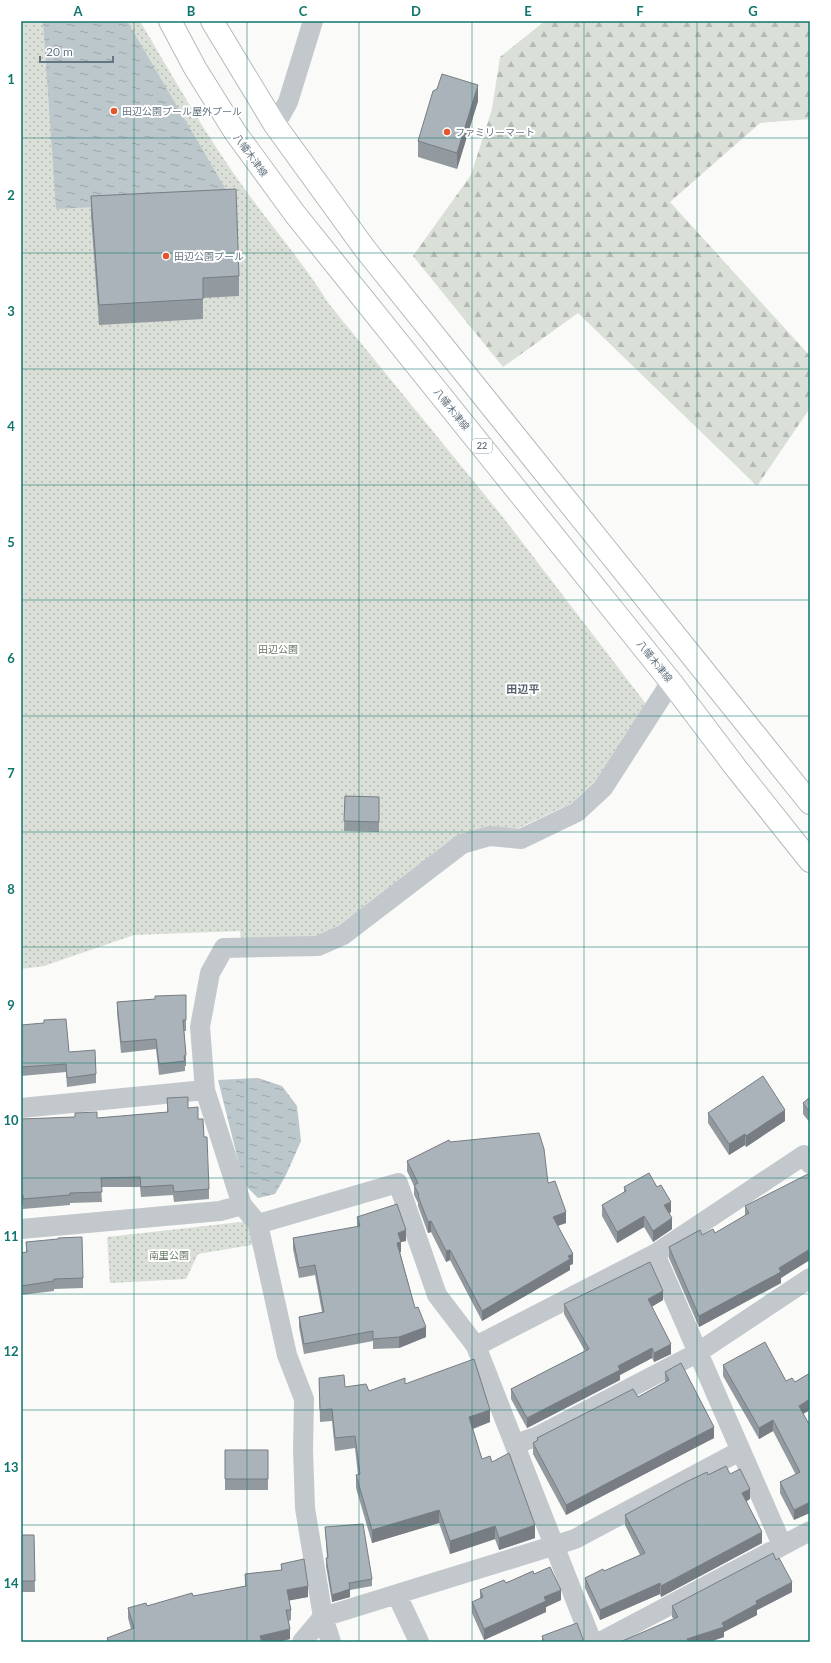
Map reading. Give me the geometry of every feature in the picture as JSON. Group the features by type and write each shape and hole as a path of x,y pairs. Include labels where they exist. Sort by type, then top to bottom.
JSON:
{"main road":[{"name":"八幡木津線","path":"170,21 195,68 234,132 295,214 671,682 736,768 810,861"},
{"path":"212,21 225,45 275,125 365,249 810,803"}],"street":[{"path":"275,125 288,102 313,21"},
{"path":"331,1642 323,1618 305,1508 303,1450 304,1399 287,1355 258,1224 242,1205 204,1090 200,1027 210,973 224,948 318,946 343,935 462,844 490,836 521,839 577,812 603,788 671,682"},
{"path":"21,1108 204,1090"},
{"path":"476,1346 655,1254 804,1155 810,1164"},
{"path":"258,1224 398,1183 437,1295 476,1346 592,1642"},
{"path":"21,1230 220,1211 242,1205"},
{"path":"655,1254 782,1545"},
{"path":"514,1444 536,1437 697,1353 810,1278"},
{"path":"302,1642 323,1618 554,1547 575,1539 740,1451"},
{"path":"600,1642 810,1531"},
{"path":"397,1595 418,1642"}],"green space":[{"name":"田辺公園","path":"21,21 140,21 191,108 218,150 246,191 299,261 329,304 502,516 646,704 601,776 572,803 519,828 473,831 456,838 323,937 241,941 240,931 134,935 44,966 21,969"},
{"path":"545,21 810,21 810,119 760,123 670,202 810,356 810,408 757,486 578,313 503,367 413,256 471,175 492,109 500,57"},
{"name":"南里公園","path":"250,1221 257,1244 198,1254 186,1279 110,1283 107,1237"}],"water":[{"name":"田辺公園プール屋外プール","path":"43,21 127,21 232,200 56,209"},
{"path":"258,1078 282,1086 297,1106 301,1141 286,1175 275,1194 258,1198 244,1184 218,1080"}],"building":[{"name":"ファミリーマート","path":"442,74 478,85 457,153 418,141 433,91 437,89"},
{"name":"田辺公園プール","path":"236,189 239,276 203,278 203,299 99,305 91,196"},
{"path":"345,796 379,797 379,822 344,821"},
{"path":"186,995 186,1020 183,1020 186,1055 184,1056 185,1061 159,1064 156,1039 121,1042 117,1002 155,999 155,996"},
{"path":"66,1019 69,1052 95,1050 96,1074 67,1078 66,1064 21,1067 21,1025 44,1023 44,1020"},
{"path":"763,1076 785,1110 746,1136 745,1134 729,1144 708,1113"},
{"path":"188,1097 188,1108 198,1107 198,1119 203,1119 204,1137 207,1137 209,1189 174,1192 173,1185 141,1187 140,1177 101,1178 102,1192 70,1193 70,1195 23,1199 23,1195 21,1195 21,1119 75,1117 75,1113 97,1112 97,1118 168,1112 167,1098"},
{"path":"810,1097 810,1113 803,1103"},
{"path":"539,1133 544,1149 548,1183 555,1181 566,1212 553,1217 573,1254 568,1256 570,1259 482,1311 450,1250 446,1251 431,1221 428,1222 414,1185 418,1183 407,1161 449,1140 450,1142"},
{"path":"649,1173 657,1187 661,1185 671,1202 664,1205 672,1218 653,1231 644,1216 617,1232 602,1205 626,1191 624,1187"},
{"path":"810,1173 810,1249 779,1268 781,1272 699,1316 669,1247 700,1230 702,1235 713,1229 715,1233 749,1213 745,1206"},
{"path":"397,1204 406,1230 398,1233 401,1242 397,1243 415,1308 418,1307 426,1327 399,1337 373,1339 373,1331 304,1344 299,1317 324,1312 315,1265 299,1268 293,1238 360,1226 357,1217"},
{"path":"82,1237 83,1278 54,1279 54,1281 21,1286 21,1253 27,1252 26,1242"},
{"path":"650,1262 663,1291 648,1299 671,1344 654,1353 652,1348 618,1366 620,1370 527,1418 511,1389 589,1349 564,1304"},
{"path":"765,1342 786,1381 792,1378 795,1382 810,1373 810,1399 799,1406 810,1426 810,1502 794,1510 780,1482 800,1472 773,1420 759,1428 723,1365"},
{"path":"474,1359 490,1410 469,1417 482,1459 490,1456 492,1462 509,1453 535,1525 499,1538 495,1526 450,1541 439,1510 372,1530 356,1475 360,1474 355,1436 335,1438 332,1409 320,1410 319,1378 344,1375 345,1387 366,1384 369,1391 405,1378 405,1384"},
{"path":"681,1363 714,1427 566,1505 533,1443 538,1440 537,1438 633,1389 638,1397 669,1380 665,1372"},
{"path":"225,1450 268,1450 268,1479 225,1479"},
{"path":"726,1466 730,1474 740,1469 750,1489 742,1493 762,1532 661,1586 660,1583 600,1610 585,1578 603,1569 604,1571 645,1553 625,1515 684,1483 707,1472 708,1475"},
{"path":"363,1524 372,1579 349,1583 350,1589 332,1595 326,1558 328,1558 325,1527"},
{"path":"21,1535 34,1535 35,1581 21,1581"},
{"path":"773,1553 776,1560 779,1558 792,1582 756,1601 757,1604 722,1623 724,1627 687,1639 688,1642 620,1642 678,1617 672,1606"},
{"path":"304,1559 308,1586 287,1590 291,1610 286,1610 290,1629 260,1636 262,1642 109,1642 107,1638 134,1628 128,1608 146,1603 147,1606 192,1593 193,1596 246,1586 245,1574 282,1570 281,1564"},
{"path":"550,1567 561,1590 544,1597 546,1601 484,1629 472,1602 483,1597 480,1590 504,1580 506,1583 533,1571 534,1574"},
{"path":"577,1623 584,1642 544,1642 542,1636"}],"place":[{"name":"田辺公園プール屋外プール","path":"114,111"},
{"name":"ファミリーマート","path":"447,132"},
{"name":"田辺公園プール","path":"166,256"}],"district":[{"name":"田辺平","path":"523,689"}]}
